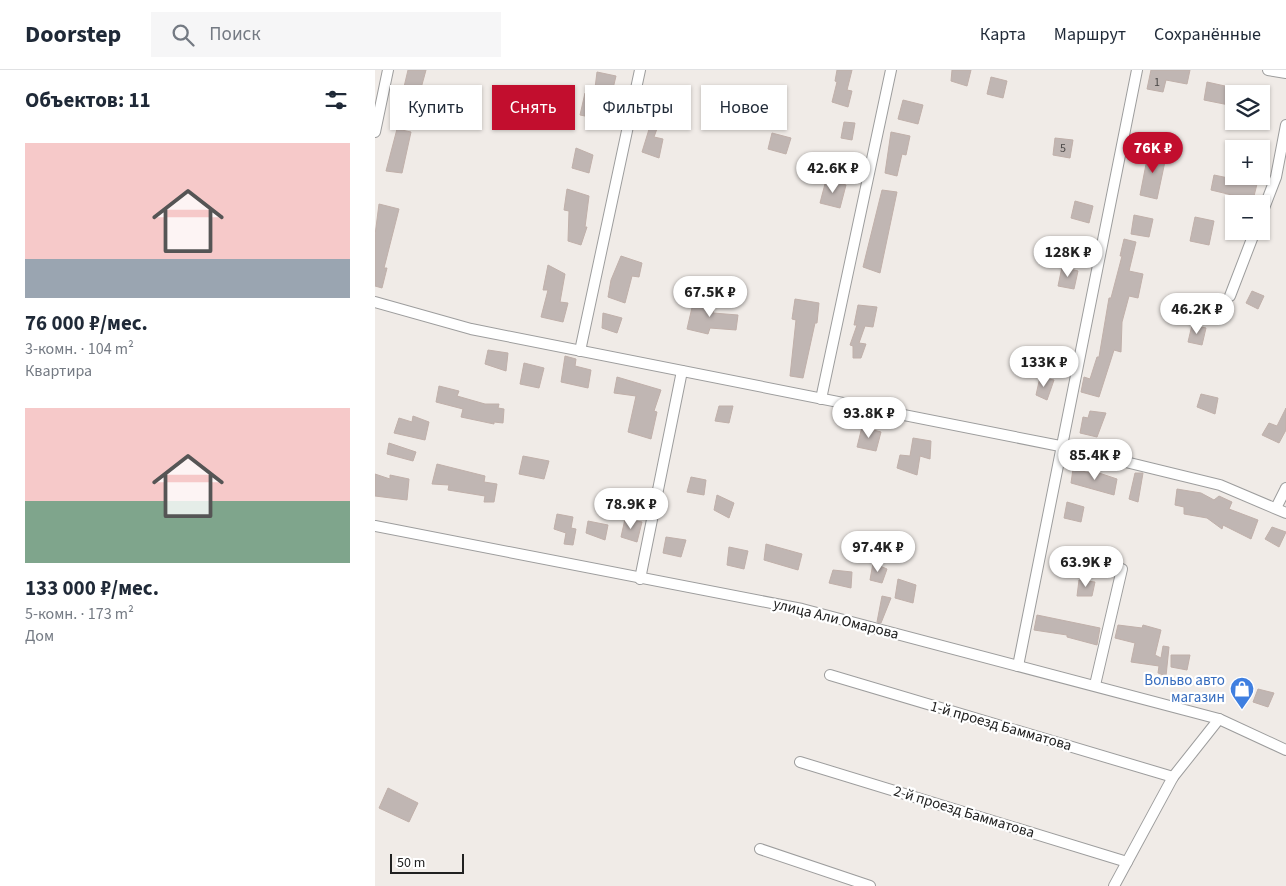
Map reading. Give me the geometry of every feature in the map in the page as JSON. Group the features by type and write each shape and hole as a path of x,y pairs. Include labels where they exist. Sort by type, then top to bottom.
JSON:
{"street":[{"path":"375,132 388,70"},
{"path":"580,351 640,70"},
{"path":"821,400 891,70"},
{"path":"1018,666 1060,446 1137,70"},
{"path":"1269,70 1286,74"},
{"path":"1269,195 1276,177 1286,125"},
{"path":"1230,296 1252,240"},
{"path":"375,302 471,329 1060,446 1219,485 1281,510 1286,488"},
{"path":"640,579 682,371"},
{"name":"улица Али Омарова","path":"375,526 802,609 1219,719 1286,750"},
{"path":"1095,685 1122,568"},
{"name":"1-й проезд Бамматова","path":"830,676 1173,776"},
{"path":"1115,886 1173,776 1219,719"},
{"name":"2-й проезд Бамматова","path":"800,762 1127,862"},
{"path":"760,849 870,886"}],"building":[{"path":"408,70 426,70 422,85 404,85"},
{"path":"837,70 852,70 847,90 852,91 848,107 832,102 837,82 835,81"},
{"path":"952,70 971,70 967,86 951,81"},
{"path":"1151,70 1190,70 1187,84 1166,80 1163,92 1147,89"},
{"path":"597,72 616,76 614,85 595,85"},
{"path":"991,77 1007,81 1003,98 987,94"},
{"path":"1207,82 1225,86 1225,104 1204,100"},
{"path":"585,93 585,116 580,115"},
{"path":"903,100 923,105 918,124 898,119"},
{"path":"844,122 855,123 852,140 841,138"},
{"path":"397,130 411,132 402,173 386,171"},
{"path":"649,130 657,130 654,137 663,139 659,158 642,152"},
{"path":"891,132 910,136 906,155 902,154 897,176 885,173"},
{"path":"772,133 791,138 786,154 768,149"},
{"path":"1055,138 1073,140 1070,158 1053,155"},
{"path":"576,148 593,155 589,173 572,168"},
{"path":"1149,149 1167,152 1157,199 1140,195"},
{"path":"1214,175 1225,177 1225,185 1257,185 1254,195 1232,195 1211,190"},
{"path":"826,180 846,185 840,208 820,203"},
{"path":"567,189 589,196 585,227 587,227 581,245 568,241 569,211 564,210"},
{"path":"882,190 897,192 880,273 863,267"},
{"path":"1075,201 1093,206 1089,223 1071,218"},
{"path":"379,204 399,209 384,268 387,268 382,288 375,286 375,235"},
{"path":"1134,215 1153,219 1149,237 1131,234"},
{"path":"1195,217 1214,221 1209,245 1190,241"},
{"path":"1124,239 1136,242 1129,271 1143,274 1138,298 1129,296 1122,322 1121,352 1114,350 1099,397 1081,392 1084,377 1090,379 1097,357 1099,357 1109,298 1111,298 1122,256 1120,256"},
{"path":"621,256 642,263 639,277 632,276 625,303 608,297 611,280"},
{"path":"548,265 565,274 560,302 568,303 563,322 541,317 548,290 543,290"},
{"path":"1062,267 1078,271 1074,289 1058,286"},
{"path":"1252,291 1264,296 1258,309 1246,303"},
{"path":"694,299 715,304 713,313 738,315 736,330 710,328 708,334 687,329"},
{"path":"795,299 819,303 817,323 815,323 803,378 790,376 796,320 792,319"},
{"path":"858,305 877,307 873,327 865,326 859,343 866,344 861,358 853,358 853,346 850,345 857,325 854,325"},
{"path":"603,313 622,318 617,333 602,328"},
{"path":"1192,325 1206,328 1202,345 1188,342"},
{"path":"488,350 508,353 506,371 485,364"},
{"path":"565,356 576,359 575,366 591,370 588,388 561,382"},
{"path":"524,363 544,368 539,388 520,384"},
{"path":"617,377 661,390 654,411 657,412 651,439 628,432 636,396 614,393"},
{"path":"1040,377 1054,380 1047,400 1036,395"},
{"path":"439,386 459,391 457,396 485,404 499,404 498,408 504,409 503,423 494,422 494,424 461,417 463,409 436,402"},
{"path":"1201,394 1218,398 1215,414 1197,407"},
{"path":"719,406 733,406 729,423 715,421"},
{"path":"1286,408 1286,430 1279,443 1262,435 1269,423 1277,426"},
{"path":"1090,411 1106,413 1097,437 1080,433 1083,417 1088,418"},
{"path":"413,416 429,422 425,440 394,433 399,418 412,422"},
{"path":"862,427 881,432 876,451 857,447"},
{"path":"913,438 931,441 930,459 920,456 917,475 897,468 900,455 910,456"},
{"path":"389,443 416,452 413,461 387,454"},
{"path":"523,456 549,461 544,479 519,474"},
{"path":"437,464 485,476 484,482 497,484 494,502 484,502 485,496 448,490 449,485 432,484"},
{"path":"1073,469 1099,475 1099,473 1117,479 1114,495 1071,483"},
{"path":"1135,473 1143,473 1138,502 1129,499"},
{"path":"375,474 390,479 390,475 409,479 407,500 375,496"},
{"path":"691,477 706,480 704,495 687,492"},
{"path":"1177,489 1201,493 1214,500 1219,496 1232,502 1229,509 1258,520 1251,539 1223,525 1222,529 1207,518 1184,514 1184,507 1175,505"},
{"path":"717,495 734,503 729,518 714,510"},
{"path":"1067,502 1084,507 1081,522 1064,518"},
{"path":"557,514 573,517 571,528 576,529 573,545 564,544 566,533 554,529"},
{"path":"625,519 642,522 637,542 621,537"},
{"path":"588,521 608,525 605,540 586,533"},
{"path":"1272,527 1286,532 1279,547 1265,539"},
{"path":"666,537 686,540 681,557 663,553"},
{"path":"766,544 802,554 798,570 764,560"},
{"path":"729,547 748,551 744,569 727,565"},
{"path":"873,563 887,569 882,583 870,580"},
{"path":"833,570 852,572 851,588 829,583"},
{"path":"898,579 916,585 913,603 895,598"},
{"path":"1079,580 1095,582 1092,596 1077,596"},
{"path":"882,596 891,598 881,623 877,622"},
{"path":"1037,615 1100,628 1097,645 1067,637 1067,635 1034,630"},
{"path":"1118,625 1142,628 1143,625 1161,630 1155,655 1161,658 1163,646 1169,647 1166,676 1158,673 1159,666 1131,662 1135,643 1115,638"},
{"path":"1171,655 1190,655 1187,670 1171,667"},
{"path":"1258,689 1274,693 1268,707 1253,702"},
{"path":"388,788 418,803 409,822 379,808"}],"place":[{"name":"Вольво авто магазин","path":"1242,710"}]}
